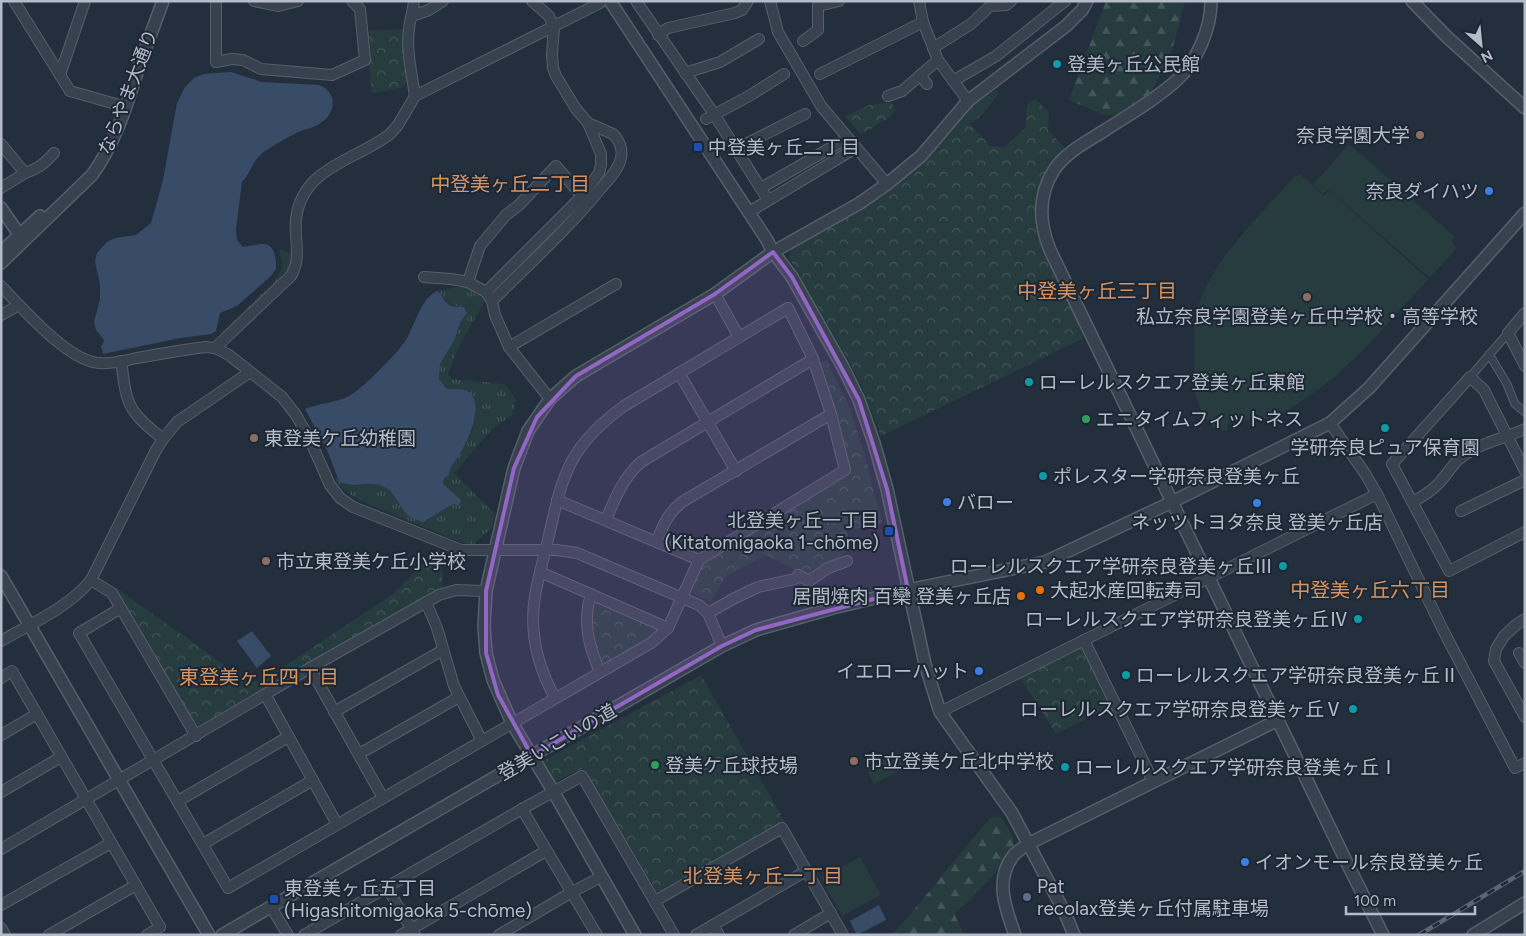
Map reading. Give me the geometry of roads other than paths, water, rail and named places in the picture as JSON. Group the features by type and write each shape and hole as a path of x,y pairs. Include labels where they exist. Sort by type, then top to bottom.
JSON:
{"street":[{"path":"14,1 70,91 122,106 156,1"},
{"path":"60,75 85,1"},
{"name":"ならやま大通り","path":"1,263 21,238 96,170 110,148 122,106 163,1"},
{"path":"216,1 216,62 232,59 243,60 260,69 332,74 365,60 360,9 352,1"},
{"path":"254,1 278,6 298,1"},
{"path":"414,1 409,28 409,46 415,96"},
{"path":"412,16 429,10 443,1"},
{"path":"489,297 582,196 599,173 601,164 599,149 588,123 576,109 556,76 552,54 554,27 549,16 532,1"},
{"path":"215,348 291,276 297,260 297,215 301,200 309,186 327,170 390,134 398,125 415,96 554,27 600,3 599,1"},
{"path":"610,1 749,212 796,286 843,367 859,400 887,489 925,664 940,712 1012,812 1065,913 1074,935"},
{"path":"636,1 685,74 710,116 736,149 768,200"},
{"path":"658,35 668,28 736,13 742,10 748,1"},
{"path":"770,1 778,32 821,106 888,184"},
{"path":"803,41 818,30 818,6 838,1"},
{"path":"919,1 923,22 938,60 968,101"},
{"path":"934,48 971,24 990,6 1006,5 1011,1"},
{"path":"953,81 996,56 1065,1"},
{"path":"635,935 512,723 498,695 486,653 484,626 486,591 514,468 522,446 537,417 550,399 576,376 715,294 773,252 860,203 888,184 921,156 968,101 1066,26 1082,10 1087,1"},
{"path":"1211,1 1209,19 1200,48 1179,78 1152,99 1087,142 1063,160 1055,169 1041,204 1042,228 1172,502 1383,935"},
{"path":"1412,1 1446,36 1525,108"},
{"path":"820,74 923,22"},
{"path":"685,74 720,62 759,39"},
{"path":"888,96 902,91 938,60"},
{"path":"710,116 749,96 784,74"},
{"path":"920,75 927,84"},
{"path":"736,149 805,114"},
{"path":"489,297 588,205 620,162 621,148 616,137 588,123"},
{"path":"761,188 839,143"},
{"path":"1,144 25,172"},
{"path":"749,212 849,152"},
{"path":"2,187 25,172 32,171 45,164 54,153"},
{"path":"468,282 480,246 506,215 519,205 556,166 582,196"},
{"path":"1,208 21,238 1,252"},
{"name":"登美いこいの道","path":"222,935 722,646 756,630 908,590 1045,562 1172,502 1330,423 1369,388 1525,213"},
{"path":"424,277 468,282 489,297 509,346 550,399"},
{"path":"509,346 616,284"},
{"path":"1,286 66,349 90,362 121,361 189,349 215,348 229,355 282,397 296,414 330,485 340,498 353,507 461,550 564,550 582,555 699,605 708,613 722,646"},
{"path":"715,294 739,337"},
{"path":"1,315 19,305"},
{"path":"121,608 79,633 228,888 651,643 668,628 699,560 845,470 831,414 814,359 788,308 624,406 592,431 571,461 563,479 540,572 533,611 534,638 540,664 546,682 555,698"},
{"path":"1525,313 1392,464 1449,571 1525,532"},
{"path":"1508,333 1525,366"},
{"path":"1489,354 1515,404 1525,412"},
{"path":"606,520 620,487 635,468 648,457 814,359"},
{"path":"121,361 127,396 132,408 162,439"},
{"path":"1,641 72,600 91,580 162,439 188,413 250,372"},
{"path":"679,373 736,471"},
{"path":"1470,377 1484,390 1525,471"},
{"path":"656,541 665,521 677,506 831,414"},
{"path":"1330,423 1377,494 1443,630 1515,768 1525,763"},
{"path":"1413,502 1429,493 1459,460 1485,444 1508,437 1525,429"},
{"path":"1461,511 1525,480"},
{"path":"940,712 1377,494"},
{"path":"558,500 699,560"},
{"path":"708,613 758,587 795,579 798,575 809,581 828,568 847,562"},
{"path":"540,572 668,628"},
{"path":"1,576 209,935"},
{"path":"91,580 112,593 196,736"},
{"path":"1,849 426,602 450,591 486,591"},
{"path":"591,594 587,614 588,636 592,654 600,672"},
{"path":"426,602 437,628 449,674 459,698 482,740"},
{"path":"1525,619 1504,636 1496,649 1494,661 1525,717"},
{"path":"1084,640 1153,781"},
{"path":"334,712 443,650"},
{"path":"1519,653 1525,663"},
{"path":"310,668 383,798"},
{"path":"1,678 12,671 160,927 147,935"},
{"path":"265,694 337,824"},
{"path":"359,754 459,698"},
{"path":"1,735 37,714"},
{"path":"1015,935 1003,902 1002,884 1013,856 1028,844 1278,720"},
{"path":"178,801 288,736"},
{"path":"1,792 61,757"},
{"path":"304,935 386,886 582,776 674,935"},
{"path":"203,844 313,780"},
{"path":"522,809 597,935"},
{"path":"655,901 782,828 843,935"},
{"path":"1,905 111,842"},
{"path":"401,935 413,932 546,851"},
{"path":"696,935 806,871"},
{"path":"499,935 601,877"},
{"path":"49,935 136,885"},
{"path":"386,886 413,932"},
{"path":"1473,935 1525,903"},
{"path":"271,907 288,935"},
{"path":"794,935 831,913"},
{"path":"713,925 719,935"},
{"path":"1,928 5,935"}],"water":[{"path":"231,72 262,82 319,85 329,92 333,101 328,117 321,123 298,132 265,151 257,158 242,182 236,229 237,240 243,247 263,244 270,246 275,256 276,269 271,276 237,306 220,313 216,331 211,334 180,338 103,354 101,346 104,340 96,330 94,322 100,299 100,284 95,262 97,253 107,242 115,238 136,235 151,223 163,180 177,103 185,87 194,78 204,74"},
{"path":"437,291 450,305 464,307 467,313 460,323 455,339 440,364 439,379 446,388 469,392 474,398 475,414 467,441 451,467 449,475 443,481 443,484 461,500 459,505 453,504 423,522 409,516 402,509 395,496 384,487 372,484 349,485 339,481 327,450 305,409 344,398 354,393 368,381 400,348 409,334 420,309 430,296"},
{"path":"252,631 271,656 257,668 237,641"},
{"path":"879,905 886,920 857,935 850,921"}],"railway":[{"path":"1419,935 1525,871"}],"place":[{"name":"登美ヶ丘公民館","path":"1057,64"},
{"name":"奈良学園大学","path":"1420,135"},
{"name":"中登美ヶ丘二丁目","path":"698,147"},
{"name":"奈良ダイハツ","path":"1489,191"},
{"name":"私立奈良学園登美ヶ丘中学校・高等学校","path":"1307,297"},
{"name":"ローレルスクエア登美ヶ丘東館","path":"1029,382"},
{"name":"エニタイムフィットネス","path":"1086,419"},
{"name":"学研奈良ピュア保育園","path":"1385,428"},
{"name":"東登美ケ丘幼稚園","path":"254,438"},
{"name":"ポレスター学研奈良登美ヶ丘","path":"1043,476"},
{"name":"バロー","path":"947,502"},
{"name":"ネッツトヨタ奈良 登美ヶ丘店","path":"1257,503"},
{"name":"北登美ヶ丘一丁目 (Kitatomigaoka 1-chōme)","path":"889,531"},
{"name":"市立東登美ケ丘小学校","path":"266,561"},
{"name":"ローレルスクエア学研奈良登美ヶ丘Ⅲ","path":"1283,566"},
{"name":"大起水産回転寿司","path":"1040,590"},
{"name":"居間焼肉 百欒 登美ヶ丘店","path":"1021,596"},
{"name":"ローレルスクエア学研奈良登美ヶ丘Ⅳ","path":"1358,619"},
{"name":"イエローハット","path":"979,671"},
{"name":"ローレルスクエア学研奈良登美ヶ丘Ⅱ","path":"1126,675"},
{"name":"ローレルスクエア学研奈良登美ヶ丘Ⅴ","path":"1353,709"},
{"name":"市立登美ケ丘北中学校","path":"854,761"},
{"name":"登美ケ丘球技場","path":"655,765"},
{"name":"ローレルスクエア学研奈良登美ヶ丘Ⅰ","path":"1065,767"},
{"name":"イオンモール奈良登美ヶ丘","path":"1245,862"},
{"name":"Pat recolax登美ヶ丘付属駐車場","path":"1027,897"},
{"name":"東登美ヶ丘五丁目 (Higashitomigaoka 5-chōme)","path":"274,899"}],"district":[{"name":"中登美ヶ丘二丁目","path":"510,184"},
{"name":"中登美ヶ丘三丁目","path":"1097,291"},
{"name":"中登美ヶ丘六丁目","path":"1370,590"},
{"name":"東登美ヶ丘四丁目","path":"259,677"},
{"name":"北登美ヶ丘一丁目","path":"763,876"}]}
